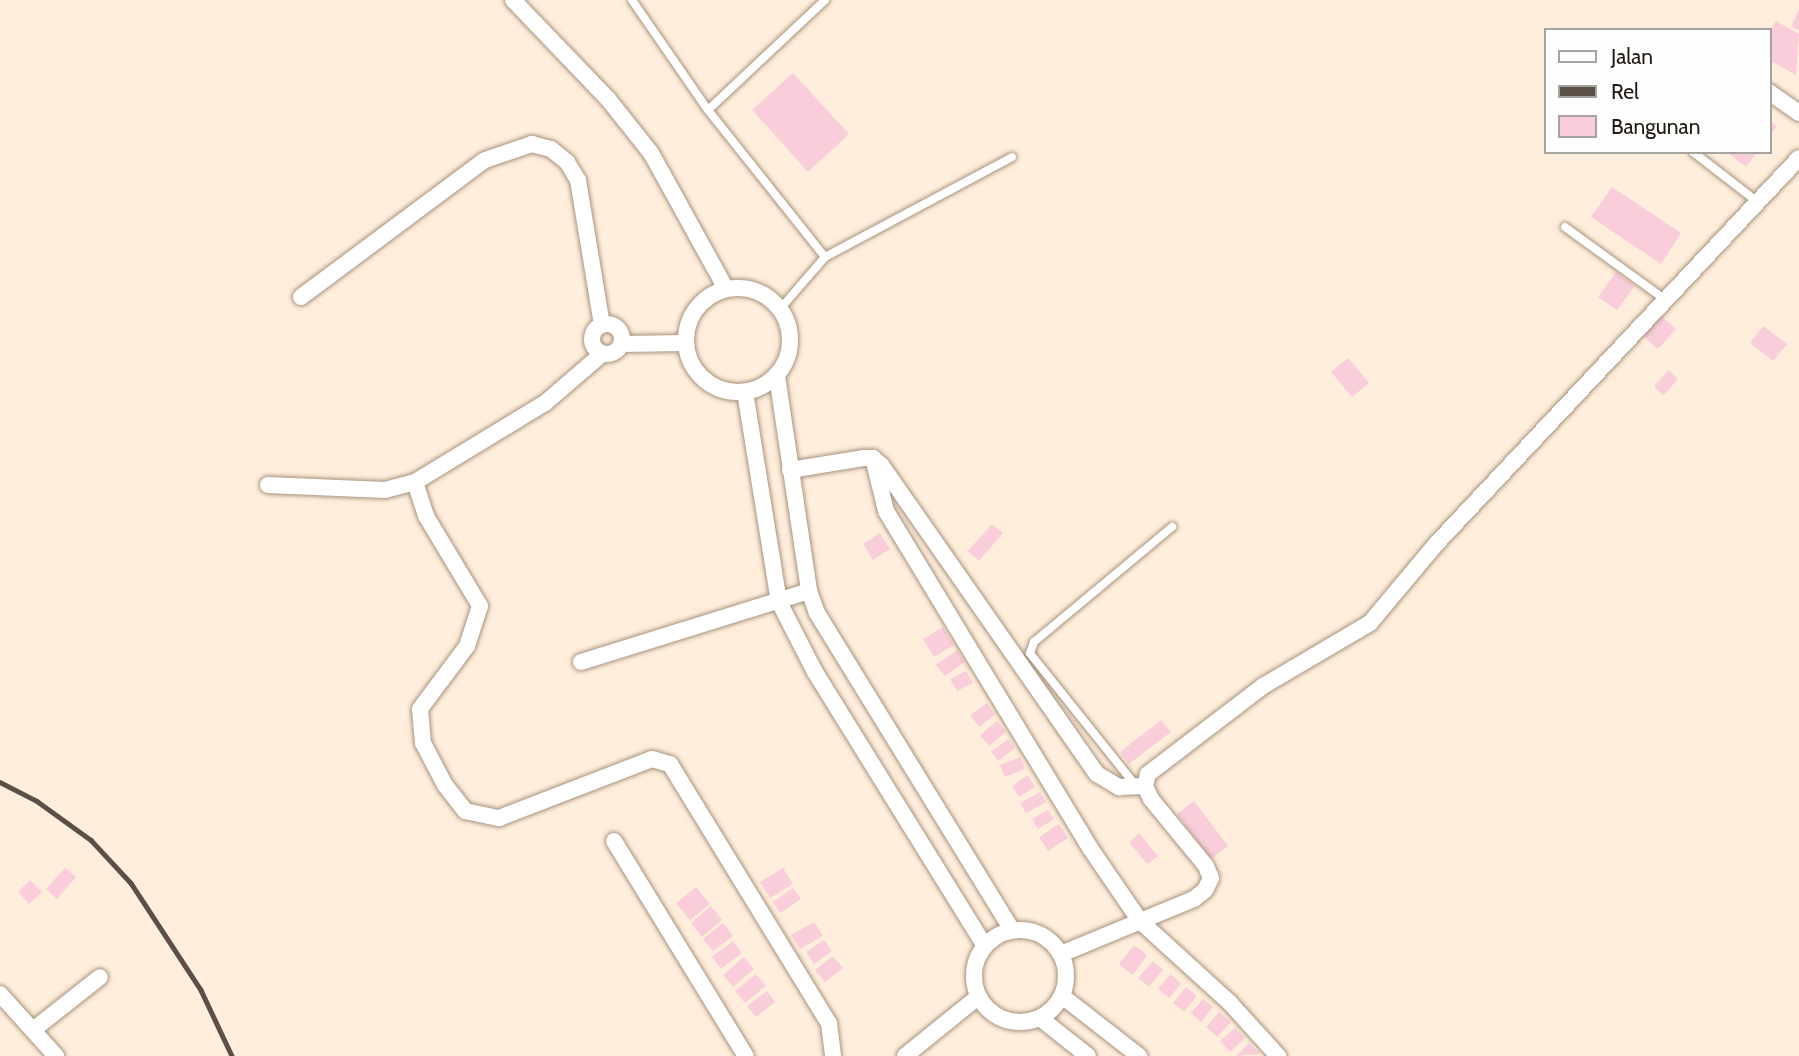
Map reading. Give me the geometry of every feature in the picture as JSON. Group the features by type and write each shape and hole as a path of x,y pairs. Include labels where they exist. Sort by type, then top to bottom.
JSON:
{"street":[{"path":"513,0 608,99 651,153 726,289"},
{"path":"1771,93 1799,113"},
{"path":"301,297 485,160 531,144 551,149 567,162 578,180 602,325"},
{"path":"1141,787 1148,774 1219,718 1297,663 1370,623 1437,543 1629,338 1669,302 1799,158"},
{"path":"777,376 744,392 717,388 695,370 685,344 689,319 704,300 726,289 756,292 780,309 790,331 788,355 777,376 809,591 831,643 1012,930"},
{"path":"268,485 385,489 415,482 545,403 602,354 617,351 621,344 618,329 602,325"},
{"path":"602,325 592,335 596,350 602,354"},
{"path":"621,344 685,344"},
{"path":"744,392 779,602 815,672 985,946"},
{"path":"873,458 1097,774 1119,787 1141,787"},
{"path":"790,470 873,458"},
{"path":"873,458 886,511 1090,848 1140,921 1230,1003 1278,1056"},
{"path":"415,482 426,516 480,606 467,646 420,709 423,743 444,785 465,811 499,818 652,759 670,764 829,1023 833,1056"},
{"path":"581,662 809,591"},
{"path":"1061,954 1194,899 1211,878 1206,866 1141,787"},
{"path":"614,841 746,1056"},
{"path":"1040,1018 1062,996 1067,975 1061,954 1040,935 1012,930 985,946 975,970 979,996 1005,1019 1040,1018 1088,1056"},
{"path":"33,1030 100,977"},
{"path":"0,994 56,1056"},
{"path":"905,1056 979,996"},
{"path":"1062,996 1139,1056"}],"lane":[{"path":"632,0 708,110 825,257"},
{"path":"708,110 825,0"},
{"path":"1696,154 1759,203"},
{"path":"780,309 825,257 1012,156"},
{"path":"1565,227 1669,302"},
{"path":"1141,787 1030,653 1034,642 1172,527"}],"building":[{"path":"1799,8 1799,30 1791,27"},
{"path":"1776,21 1799,34 1796,75 1771,61 1771,30"},
{"path":"793,73 849,134 808,172 752,110"},
{"path":"1771,122 1777,126 1771,134"},
{"path":"1730,154 1756,154 1746,167"},
{"path":"1612,187 1681,233 1661,264 1591,217"},
{"path":"1616,272 1635,286 1617,310 1598,297"},
{"path":"1658,313 1676,329 1658,349 1640,333"},
{"path":"1763,326 1787,344 1773,361 1750,343"},
{"path":"1348,358 1369,383 1352,397 1331,372"},
{"path":"1669,370 1678,379 1663,396 1654,386"},
{"path":"992,524 1003,533 979,561 968,551"},
{"path":"880,533 890,549 873,560 863,544"},
{"path":"943,627 954,645 934,657 923,639"},
{"path":"957,650 965,662 945,676 936,665"},
{"path":"966,671 973,683 957,691 950,679"},
{"path":"987,703 995,715 979,727 970,715"},
{"path":"1161,720 1171,732 1129,764 1120,752"},
{"path":"997,721 1006,732 989,746 980,735"},
{"path":"1008,739 1015,748 998,761 991,752"},
{"path":"1020,757 1025,769 1005,777 1000,765"},
{"path":"1028,775 1035,787 1019,797 1012,786"},
{"path":"1040,792 1046,802 1026,813 1020,803"},
{"path":"1194,801 1228,846 1211,859 1177,814"},
{"path":"1048,810 1054,819 1038,829 1032,819"},
{"path":"1059,824 1068,838 1048,851 1039,837"},
{"path":"1139,833 1158,856 1147,864 1129,842"},
{"path":"65,868 76,877 57,899 46,889"},
{"path":"783,868 793,884 770,898 760,882"},
{"path":"30,880 42,892 29,904 18,892"},
{"path":"696,887 710,904 690,920 676,903"},
{"path":"793,888 801,899 780,913 773,902"},
{"path":"711,906 722,920 702,937 691,923"},
{"path":"814,922 823,936 800,949 791,935"},
{"path":"723,923 733,936 713,951 703,939"},
{"path":"824,940 832,951 814,964 806,952"},
{"path":"733,941 742,953 721,969 712,957"},
{"path":"1134,945 1147,955 1133,975 1119,964"},
{"path":"833,956 843,968 825,982 815,970"},
{"path":"744,957 754,969 733,987 723,975"},
{"path":"1153,961 1163,970 1149,987 1138,978"},
{"path":"756,974 766,986 745,1003 735,991"},
{"path":"1171,974 1181,984 1169,998 1158,989"},
{"path":"1186,987 1197,996 1184,1012 1173,1003"},
{"path":"767,991 775,1002 756,1017 747,1006"},
{"path":"1203,999 1213,1007 1201,1022 1191,1013"},
{"path":"1219,1012 1231,1022 1217,1037 1206,1027"},
{"path":"1235,1028 1245,1038 1230,1052 1220,1041"},
{"path":"1249,1043 1260,1054 1236,1056"}],"railway":[{"path":"0,782 37,801 91,840 131,883 201,990 232,1056"}]}
